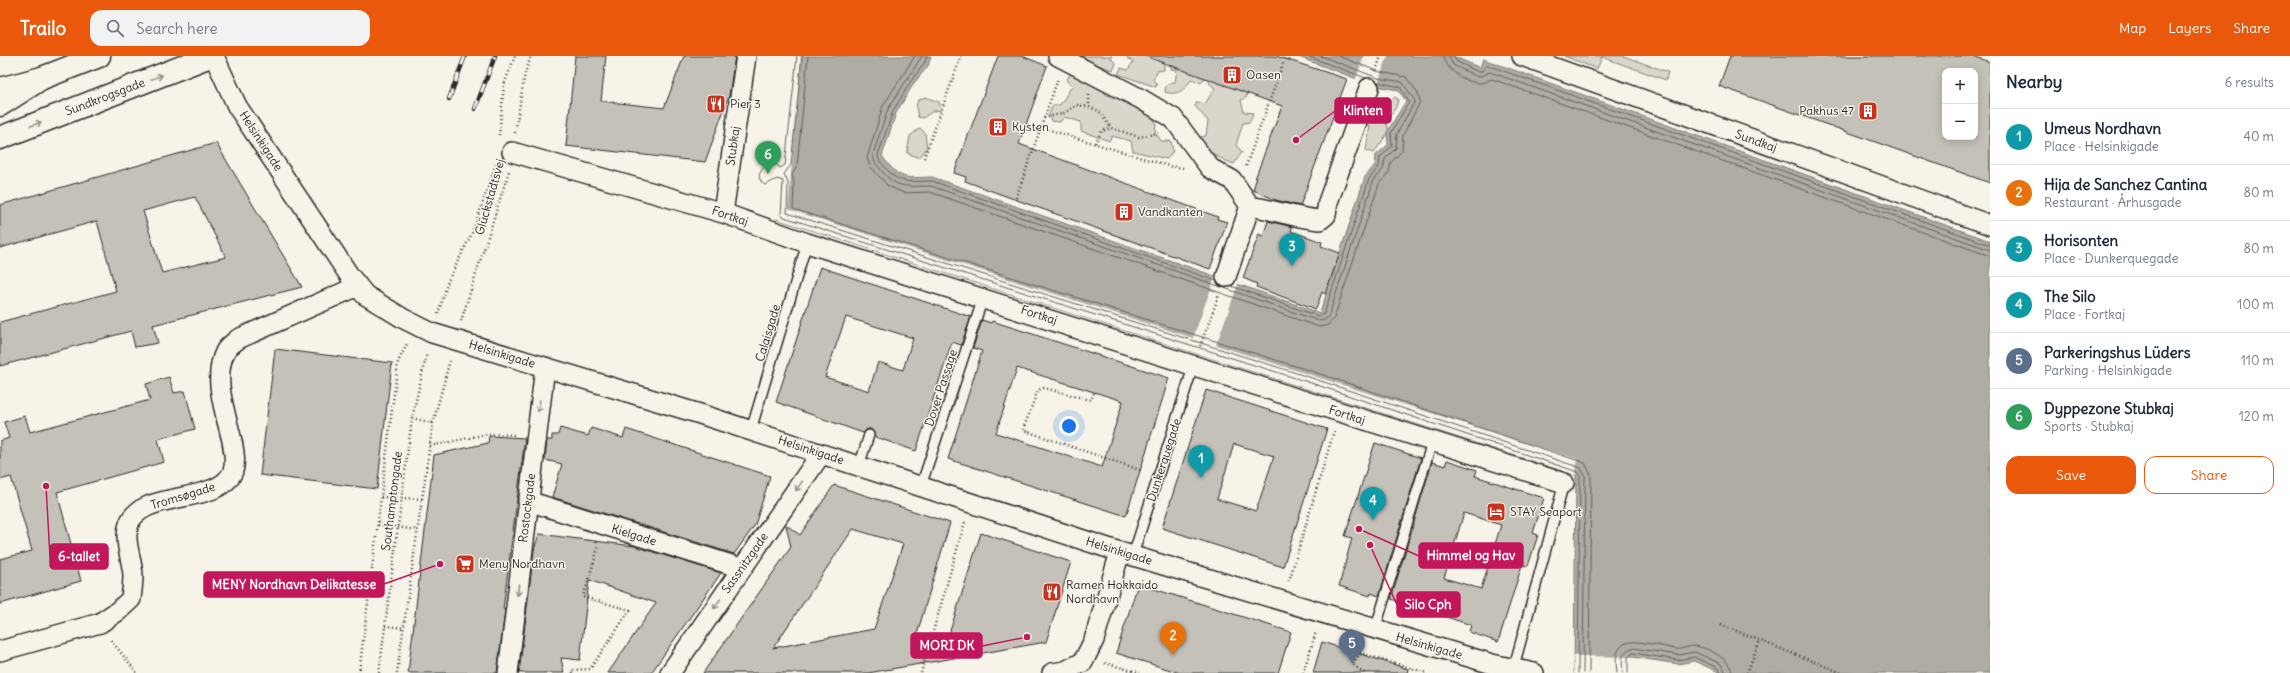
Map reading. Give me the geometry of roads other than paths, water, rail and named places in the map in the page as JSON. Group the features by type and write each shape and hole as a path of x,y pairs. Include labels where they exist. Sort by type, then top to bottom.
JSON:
{"street":[{"path":"0,89 42,78 99,56"},
{"name":"Sundkrogsgade","path":"0,138 210,56"},
{"name":"Helsinkigade","path":"214,56 237,106 358,286 365,295 404,319 424,329 455,340 751,430 971,503 1283,602 1513,670 1534,673"},
{"name":"Stubkaj","path":"723,213 746,56"},
{"name":"Sundkaj","path":"1522,56 1990,225"},
{"path":"1062,57 1173,118 1210,168 1232,180 1250,206 1276,211 1299,218 1320,220 1326,215 1328,202 1369,88"},
{"path":"0,105 42,78"},
{"name":"Fortkaj","path":"502,151 723,213 808,243 1194,364 1339,413 1564,483"},
{"path":"1226,278 1250,206"},
{"name":"Tromsøgade","path":"0,651 100,623 118,611 131,599 133,574 127,536 129,524 135,513 146,507 217,488 228,481 234,470 235,455 220,383 220,365 226,350 238,339 358,286"},
{"name":"Rostockgade","path":"508,673 535,435 545,367"},
{"name":"Sassnitzgade","path":"670,673 741,568 822,454"},
{"name":"Kielgade","path":"528,501 741,568"},
{"path":"1052,673 1065,671 1083,662 1094,640 1126,553"}],"lane":[{"name":"Calaisgade","path":"751,430 808,243"},
{"name":"Dover Passage","path":"921,486 983,298"},
{"name":"Dunkerquegade","path":"1126,553 1159,476 1194,364"},
{"path":"859,466 869,435"},
{"path":"1375,630 1432,442"},
{"path":"1513,670 1564,483"}],"water":[{"path":"794,56 931,56 928,66 914,83 896,113 882,156 899,174 915,178 932,177 1320,313 1365,177 1375,165 1376,155 1388,145 1387,132 1406,101 1398,90 1376,86 1296,56 1453,56 1480,68 1483,59 1990,241 1990,673 1721,673 1694,661 1678,664 1633,657 1574,673 1576,475 776,219"}],"railway":[{"path":"449,99 465,56"},
{"path":"475,109 495,56"}],"place":[{"name":"Oasen","path":"1232,75"},
{"name":"Pier 3","path":"716,104"},
{"name":"Pakhus 47","path":"1868,111"},
{"name":"Kysten","path":"998,127"},
{"name":"Klinten","path":"1296,140"},
{"name":"Dyppezone Stubkaj","path":"768,174"},
{"name":"Vandkanten","path":"1124,212"},
{"name":"Horisonten","path":"1292,266"},
{"name":"Umeus Nordhavn","path":"1201,478"},
{"name":"6-tallet","path":"46,486"},
{"name":"STAY Seaport","path":"1496,512"},
{"name":"The Silo","path":"1373,520"},
{"name":"Himmel og Hav","path":"1359,529"},
{"name":"Silo Cph","path":"1370,545"},
{"name":"MENY Nordhavn Delikatesse","path":"440,564"},
{"name":"Meny Nordhavn","path":"465,564"},
{"name":"Ramen Hokkaido Nordhavn","path":"1052,592"},
{"name":"MORI DK","path":"1027,637"},
{"name":"Hija de Sanchez Cantina","path":"1173,655"},
{"name":"Parkeringshus Lüders","path":"1352,663"}]}
